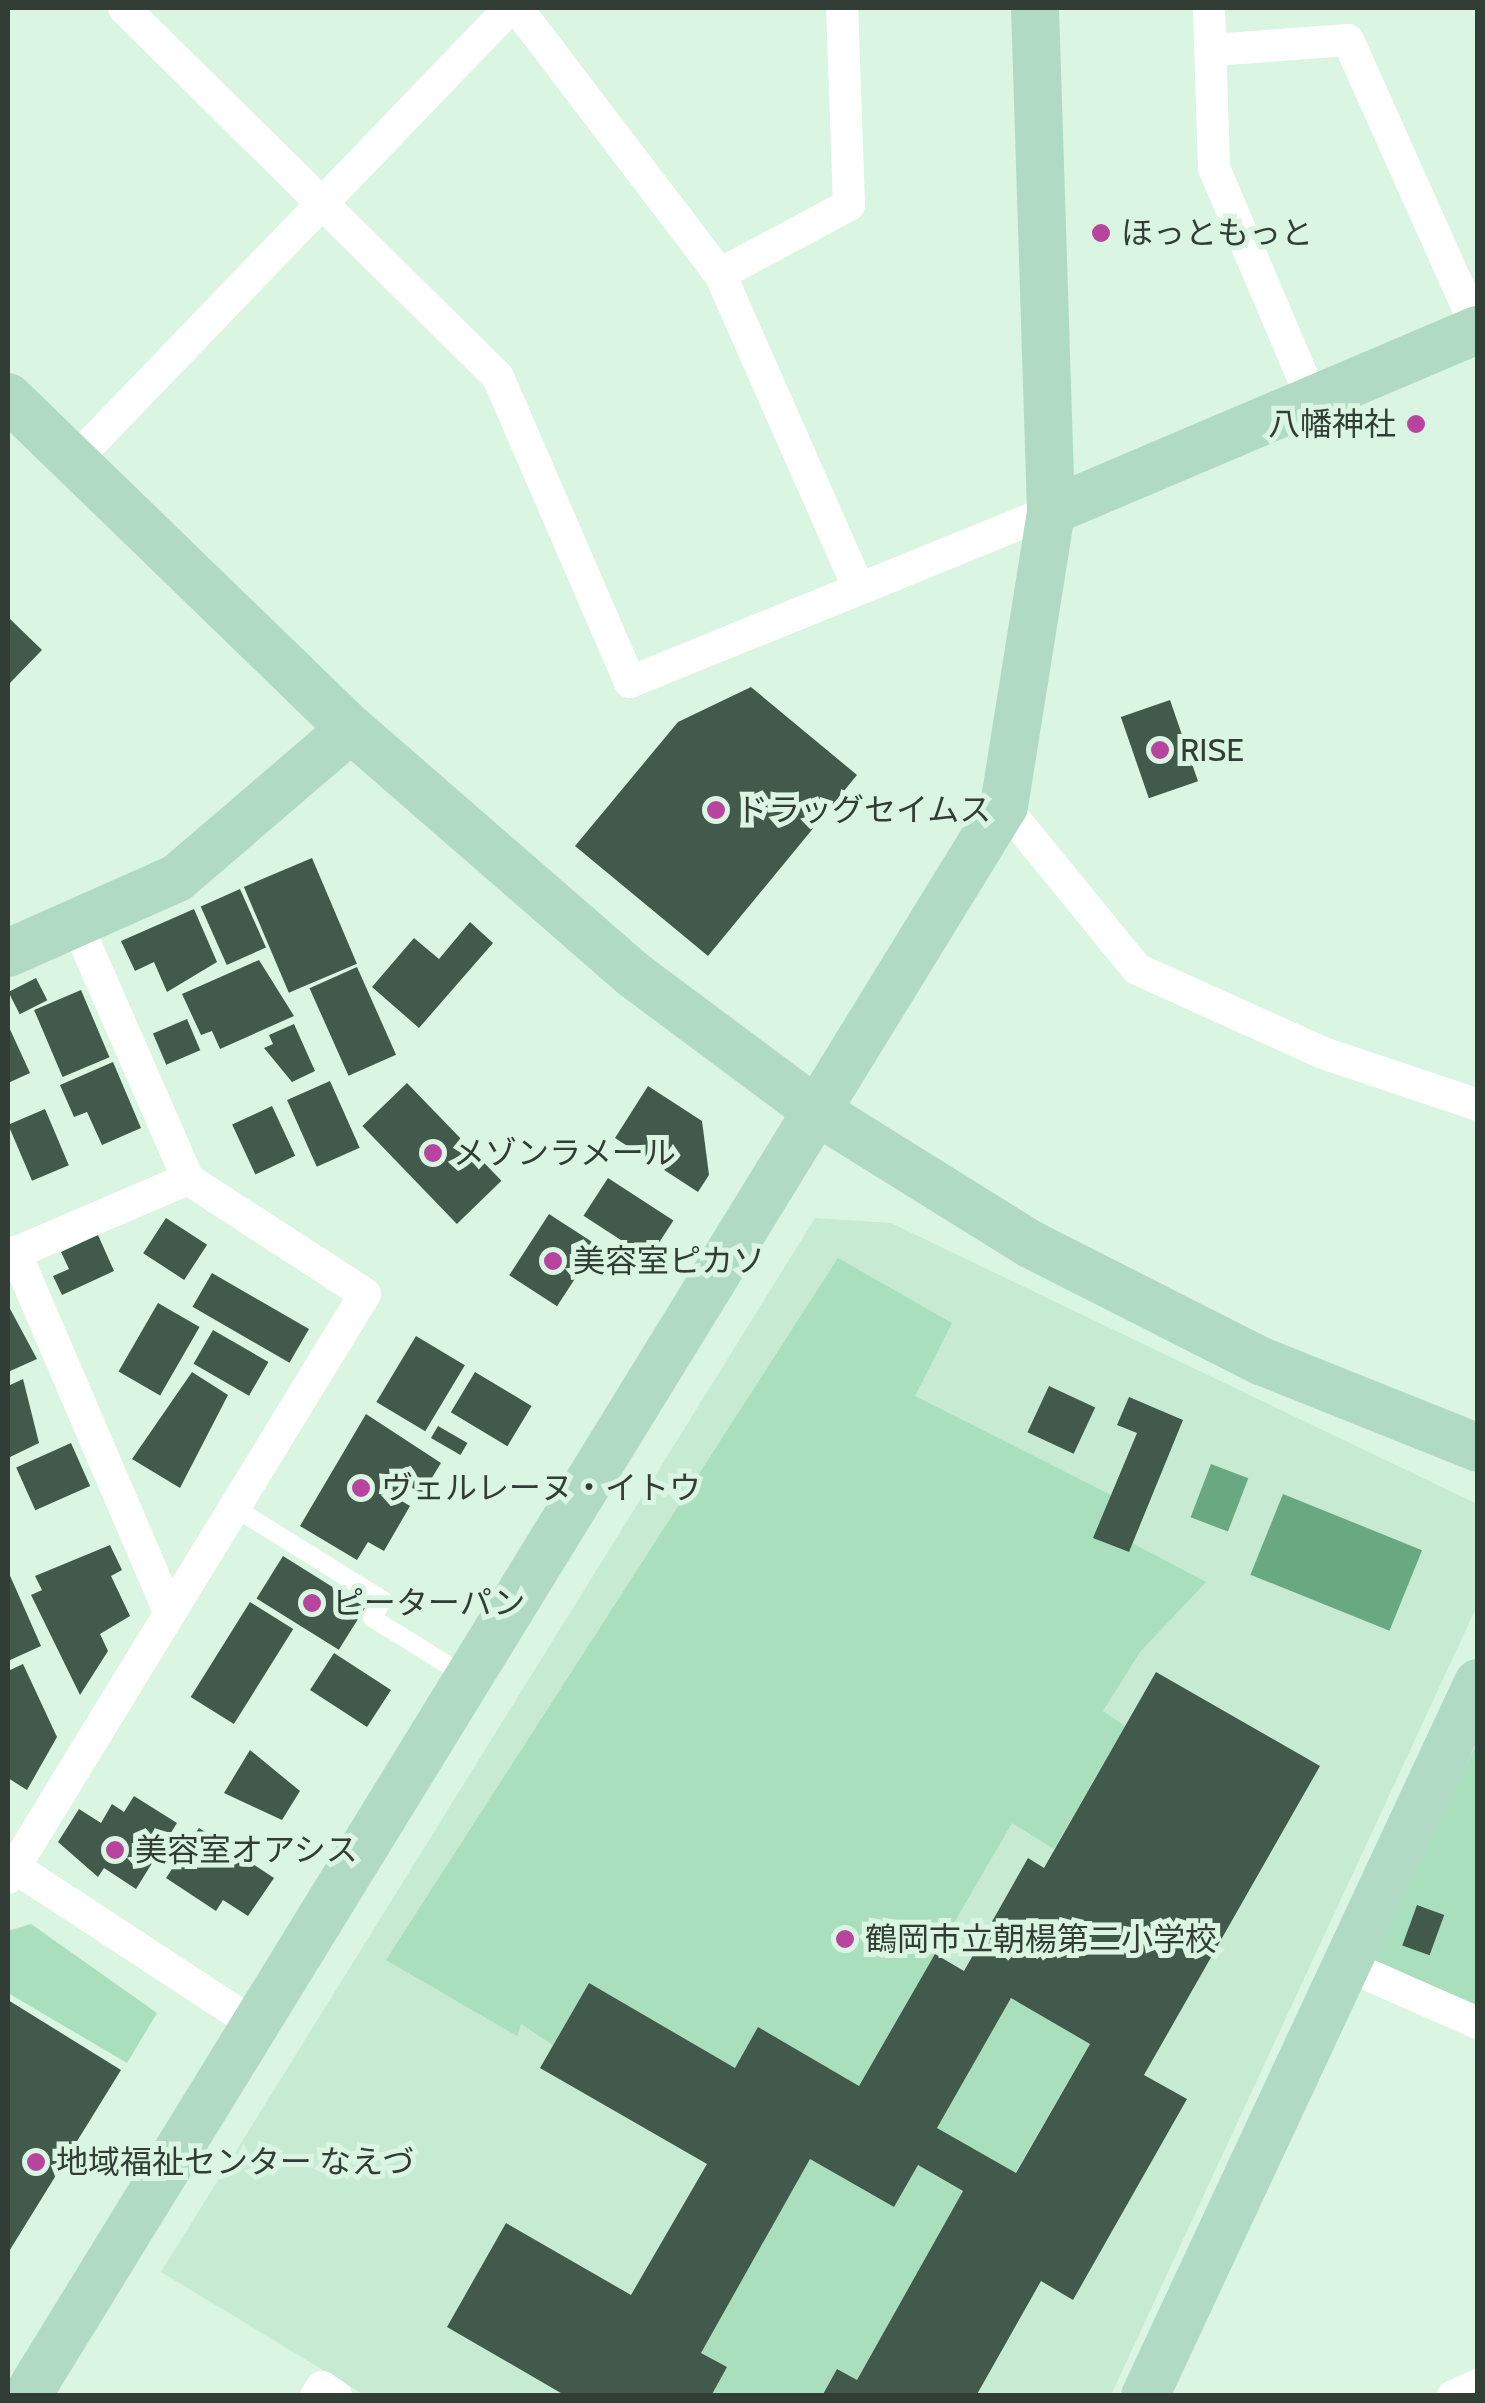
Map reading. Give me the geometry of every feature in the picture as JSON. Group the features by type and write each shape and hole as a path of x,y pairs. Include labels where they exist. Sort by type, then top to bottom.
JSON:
{"street":[{"path":"124,8 498,377 630,682 1478,330 1348,40 1214,50"},
{"path":"74,461 322,201 514,8 720,274 858,587"},
{"path":"720,274 849,205 842,8"},
{"path":"27,2396 1004,806 1051,510 1035,8"},
{"path":"1210,8 1214,168 1313,400"},
{"path":"8,397 350,729 634,975 818,1112 1085,1272 1261,1361 1478,1448"},
{"path":"8,953 176,878 350,729"},
{"path":"1004,806 1137,969 1323,1053 1478,1104"},
{"path":"76,923 188,1178 365,1294 9,1871 257,2026"},
{"path":"170,1613 11,1254 188,1178"},
{"path":"1145,2396 1478,1684"},
{"path":"1348,1966 1478,2023"},
{"path":"1453,2396 1478,2385"},
{"path":"316,2396 322,2386 336,2396"}],"lane":[{"path":"235,1508 383,1600 372,1618 470,1678"}],"shaded area":[{"name":"鶴岡市立朝楊第二小学校","path":"815,1218 891,1223 1475,1503 1477,1606 1111,2395 364,2395 161,2272"},
{"path":"838,1258 952,1323 915,1396 1111,1495 1094,1538 1128,1552 1132,1543 1206,1582 1140,1652 1103,1711 1125,1726 1054,1849 1012,1823 859,2086 759,2028 735,2068 589,1984 553,2045 521,2024 517,2036 386,1960"},
{"path":"1211,1464 1248,1478 1228,1532 1191,1517"},
{"path":"1283,1494 1422,1550 1389,1631 1250,1575"},
{"path":"1477,1743 1477,2007 1368,1959"},
{"path":"31,1924 157,2013 127,2063 8,1993 8,1931"},
{"path":"1011,1998 1090,2044 1015,2173 936,2128"},
{"path":"810,2159 894,2207 918,2165 963,2191 857,2380 837,2369 822,2395 711,2395 726,2367 701,2353"}],"building":[{"path":"8,617 42,650 8,685"},
{"name":"ドラッグセイムス","path":"751,687 857,775 708,956 575,846 678,722"},
{"name":"RISE","path":"1170,700 1198,781 1149,798 1121,717"},
{"path":"312,858 357,964 289,993 244,887"},
{"path":"240,889 266,947 227,965 201,906"},
{"path":"194,909 217,962 167,992 154,962 135,971 121,941"},
{"path":"470,922 493,943 419,1028 372,987 414,938 439,959"},
{"path":"259,960 294,1016 220,1049 212,1031 201,1035 182,994"},
{"path":"357,967 396,1055 349,1076 309,988"},
{"path":"36,978 47,1000 20,1014 8,992"},
{"path":"81,990 110,1057 63,1077 34,1010"},
{"path":"187,1019 200,1050 166,1065 153,1033"},
{"path":"294,1024 315,1071 292,1082 264,1048 273,1044 269,1035"},
{"path":"8,1025 30,1073 8,1083"},
{"path":"113,1062 141,1128 102,1145 87,1112 74,1117 60,1085"},
{"path":"330,1081 360,1148 317,1167 287,1100"},
{"name":"メゾンラメール","path":"407,1083 501,1181 457,1224 362,1126"},
{"path":"648,1086 702,1121 709,1175 698,1192 615,1138"},
{"path":"272,1106 295,1156 255,1174 232,1125"},
{"path":"45,1109 69,1165 32,1181 8,1125"},
{"path":"608,1178 673,1220 649,1258 583,1216"},
{"name":"美容室ピカソ","path":"549,1214 597,1245 557,1306 509,1275"},
{"path":"166,1218 207,1245 184,1280 143,1253"},
{"path":"98,1235 114,1271 62,1295 53,1276 69,1269 61,1252"},
{"path":"212,1273 309,1329 289,1363 193,1307"},
{"path":"158,1303 200,1327 160,1395 118,1371"},
{"path":"8,1305 37,1359 8,1372"},
{"path":"213,1330 268,1362 249,1396 193,1364"},
{"path":"416,1336 465,1365 425,1431 376,1402"},
{"path":"192,1372 228,1395 180,1488 132,1459"},
{"path":"475,1372 532,1406 507,1446 451,1412"},
{"path":"23,1379 39,1443 8,1458 8,1386"},
{"path":"1049,1386 1095,1408 1074,1454 1027,1432"},
{"path":"1129,1397 1183,1420 1129,1552 1093,1538 1137,1433 1117,1425"},
{"name":"ヴェルレーヌ・イトウ","path":"366,1414 441,1463 422,1494 403,1482 395,1497 410,1506 384,1551 368,1542 357,1560 300,1526"},
{"path":"438,1426 467,1443 460,1455 431,1438"},
{"path":"71,1443 90,1486 35,1510 16,1467"},
{"path":"110,1545 122,1570 111,1576 130,1616 100,1634 108,1651 80,1695 31,1595 42,1590 35,1576"},
{"name":"ピーターパン","path":"283,1556 365,1607 339,1650 257,1598"},
{"path":"8,1571 41,1646 8,1661"},
{"path":"250,1602 293,1629 234,1724 191,1697"},
{"path":"334,1653 391,1690 367,1727 310,1690"},
{"path":"23,1664 57,1737 27,1790 8,1778 8,1671"},
{"path":"1156,1672 1320,1766 1144,2075 1187,2099 1073,2300 1041,2281 976,2396 822,2396 837,2369 857,2380 963,2191 918,2165 894,2207 810,2159 701,2353 727,2367 711,2396 566,2396 447,2327 506,2223 631,2295 707,2164 540,2068 589,1983 735,2068 758,2027 859,2086 935,1954 964,1971 1028,1858 1044,1868","holes":["1011,1998 1090,2044 1016,2173 937,2128"]},
{"path":"250,1750 300,1791 282,1820 224,1793"},
{"name":"美容室オアシス","path":"134,1796 177,1823 136,1889 104,1868 98,1877 58,1842 79,1809 101,1823 112,1804 124,1812"},
{"path":"199,1828 274,1878 248,1916 223,1900 216,1911 166,1878"},
{"path":"1417,1905 1444,1915 1430,1955 1402,1945"},
{"name":"地域福祉センター なえづ","path":"8,2000 121,2070 8,2253"}],"place":[{"name":"ほっともっと","path":"1101,233"},
{"name":"八幡神社","path":"1416,424"},
{"name":"RISE","path":"1160,750"},
{"name":"ドラッグセイムス","path":"716,810"},
{"name":"メゾンラメール","path":"433,1153"},
{"name":"美容室ピカソ","path":"553,1261"},
{"name":"ヴェルレーヌ・イトウ","path":"361,1488"},
{"name":"ピーターパン","path":"312,1603"},
{"name":"美容室オアシス","path":"115,1850"},
{"name":"鶴岡市立朝楊第二小学校","path":"845,1939"},
{"name":"地域福祉センター なえづ","path":"36,2162"}]}
